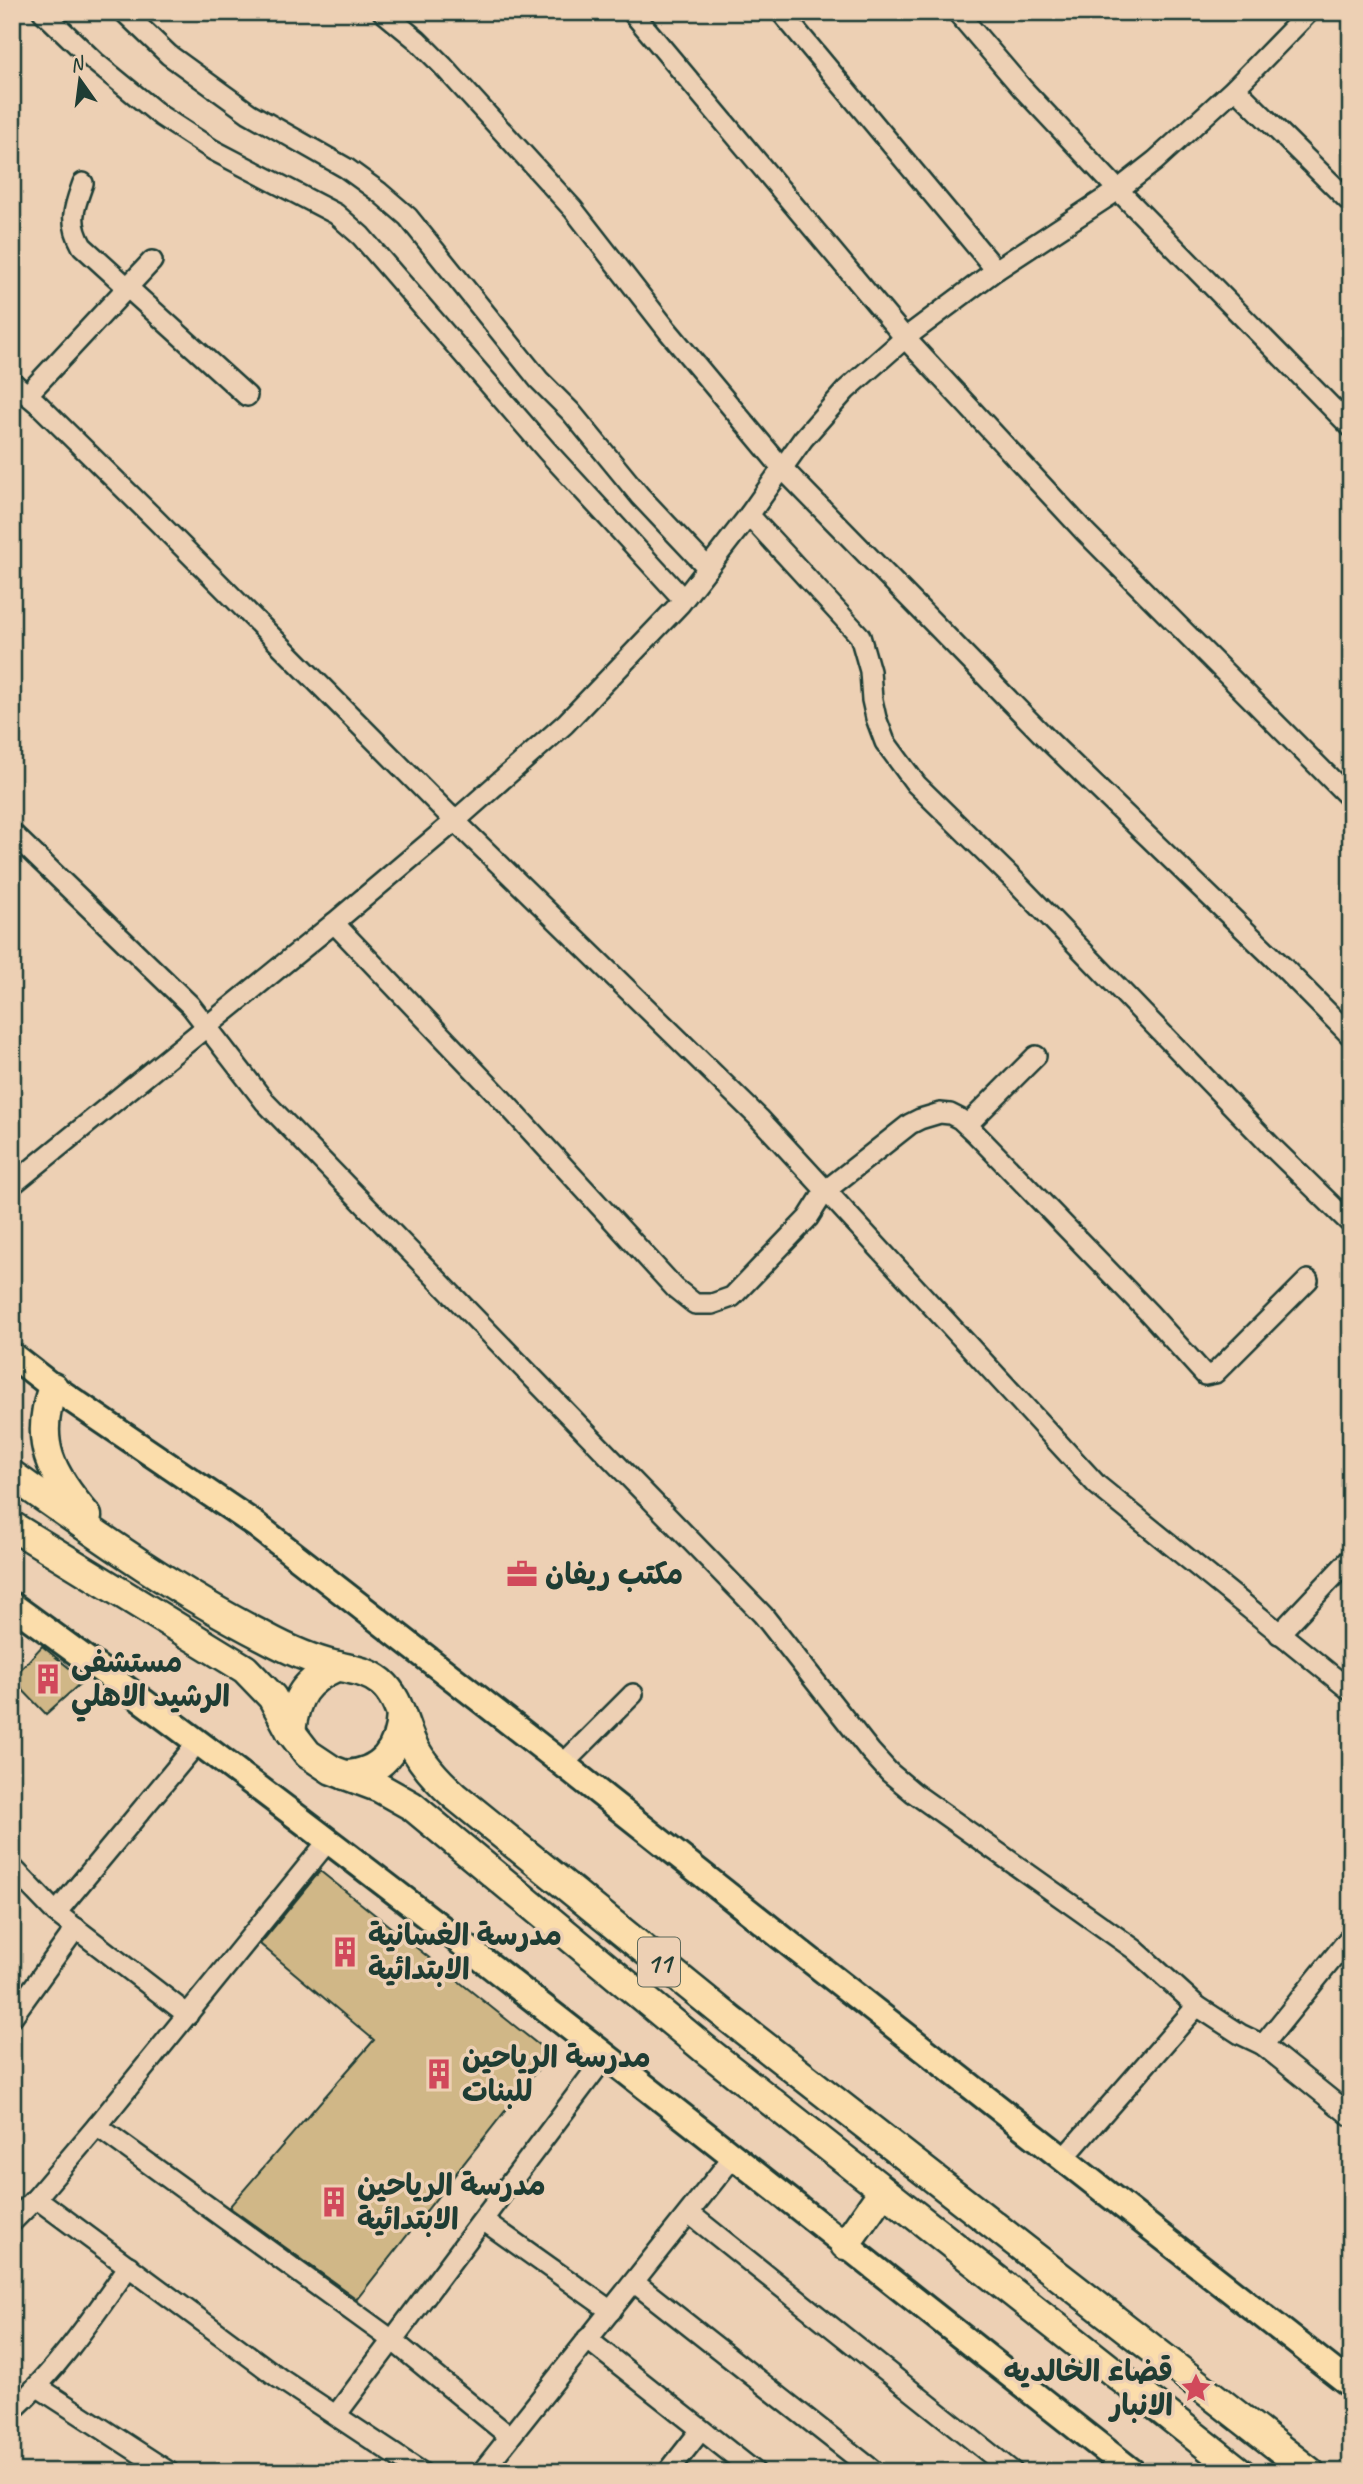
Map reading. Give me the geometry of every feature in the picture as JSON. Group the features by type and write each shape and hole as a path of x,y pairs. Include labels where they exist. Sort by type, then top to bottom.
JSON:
{"highway":[{"path":"53,1387 47,1402 44,1427 51,1466 68,1494 114,1547"},
{"name":"11","path":"12,1475 114,1547 264,1637 338,1666 362,1671 383,1684 391,1693 422,1760 455,1797 742,2028 1310,2472"},
{"name":"11","path":"16,1536 245,1669 272,1697 291,1732 308,1754 325,1766 380,1788 412,1806 706,2050 1240,2472"},
{"path":"291,1732 293,1710 303,1690 318,1675 338,1666"},
{"path":"345,1774 359,1774 377,1766 391,1752 400,1734 401,1715"},
{"path":"845,2245 883,2191"}],"main road":[{"path":"12,1355 53,1387 256,1525 1351,2385"},
{"path":"12,1605 328,1841 1133,2472"}],"street":[{"path":"43,12 95,62 161,116 213,150 336,214 361,236 547,451 683,599"},
{"path":"124,12 169,55 219,92 249,113 346,168 408,217 539,380 571,412 640,496 708,568"},
{"path":"383,12 443,66 573,209 677,342 782,468 1049,741 1351,1036"},
{"path":"632,12 905,338 1086,532 1351,799"},
{"path":"781,12 996,270"},
{"path":"957,12 1118,190 1351,427"},
{"path":"12,1185 334,923 456,821 565,724 683,599 749,515 803,439 846,390 905,338 996,270 1118,190 1155,161 1235,88 1309,12"},
{"path":"1235,88 1351,203"},
{"path":"83,183 74,213 76,234 92,257 247,396"},
{"path":"152,261 20,389 155,519 456,821 759,1118 1097,1485 1351,1691"},
{"path":"749,515 860,636 870,671 876,718 885,742 916,784 1016,882 1272,1147 1351,1224"},
{"path":"12,833 190,1005 265,1102 304,1144 763,1615 889,1772 1009,1862 1134,1949 1197,2006 1240,2034 1263,2045 1351,2116"},
{"path":"334,923 498,1094 675,1288 695,1304 712,1304 725,1300 746,1285 808,1218 825,1191 911,1124 932,1114 950,1114 967,1125 1149,1313 1205,1375 1215,1373 1308,1280"},
{"path":"967,1125 1036,1056"},
{"path":"1279,1634 1351,1558"},
{"path":"563,1764 633,1694"},
{"path":"56,1913 198,1742"},
{"path":"12,2222 97,2126 328,1841"},
{"path":"12,1867 56,1913 188,2015"},
{"path":"12,2017 76,1928"},
{"path":"1263,2045 1351,1936"},
{"path":"1063,2159 1197,2006"},
{"path":"336,2415 605,2057"},
{"path":"97,2126 393,2340 509,2436"},
{"path":"482,2472 733,2157"},
{"path":"36,2198 279,2378 421,2472"},
{"path":"689,2213 1013,2472"},
{"path":"483,2220 611,2311"},
{"path":"12,2411 38,2388 129,2266"},
{"path":"635,2283 875,2472"},
{"path":"587,2339 755,2472"},
{"path":"38,2388 169,2472"},
{"path":"668,2472 701,2430"}],"building":[{"name":"مستشفى الرشيد الاهلي","path":"42,1646 84,1680 46,1714 12,1679"},
{"path":"320,1871 550,2054 357,2299 229,2207 374,2040 260,1944"}],"place":[{"name":"مكتب ريفان","path":"522,1574"},
{"name":"مستشفى الرشيد الاهلي","path":"48,1679"},
{"name":"مدرسة الغسانية الابتدائية","path":"345,1952"},
{"name":"مدرسة الرياحين للبنات","path":"439,2074"},
{"name":"مدرسة الرياحين الابتدائية","path":"334,2202"},
{"name":"قضاء الخالديه الانبار","path":"1196,2388"}]}
